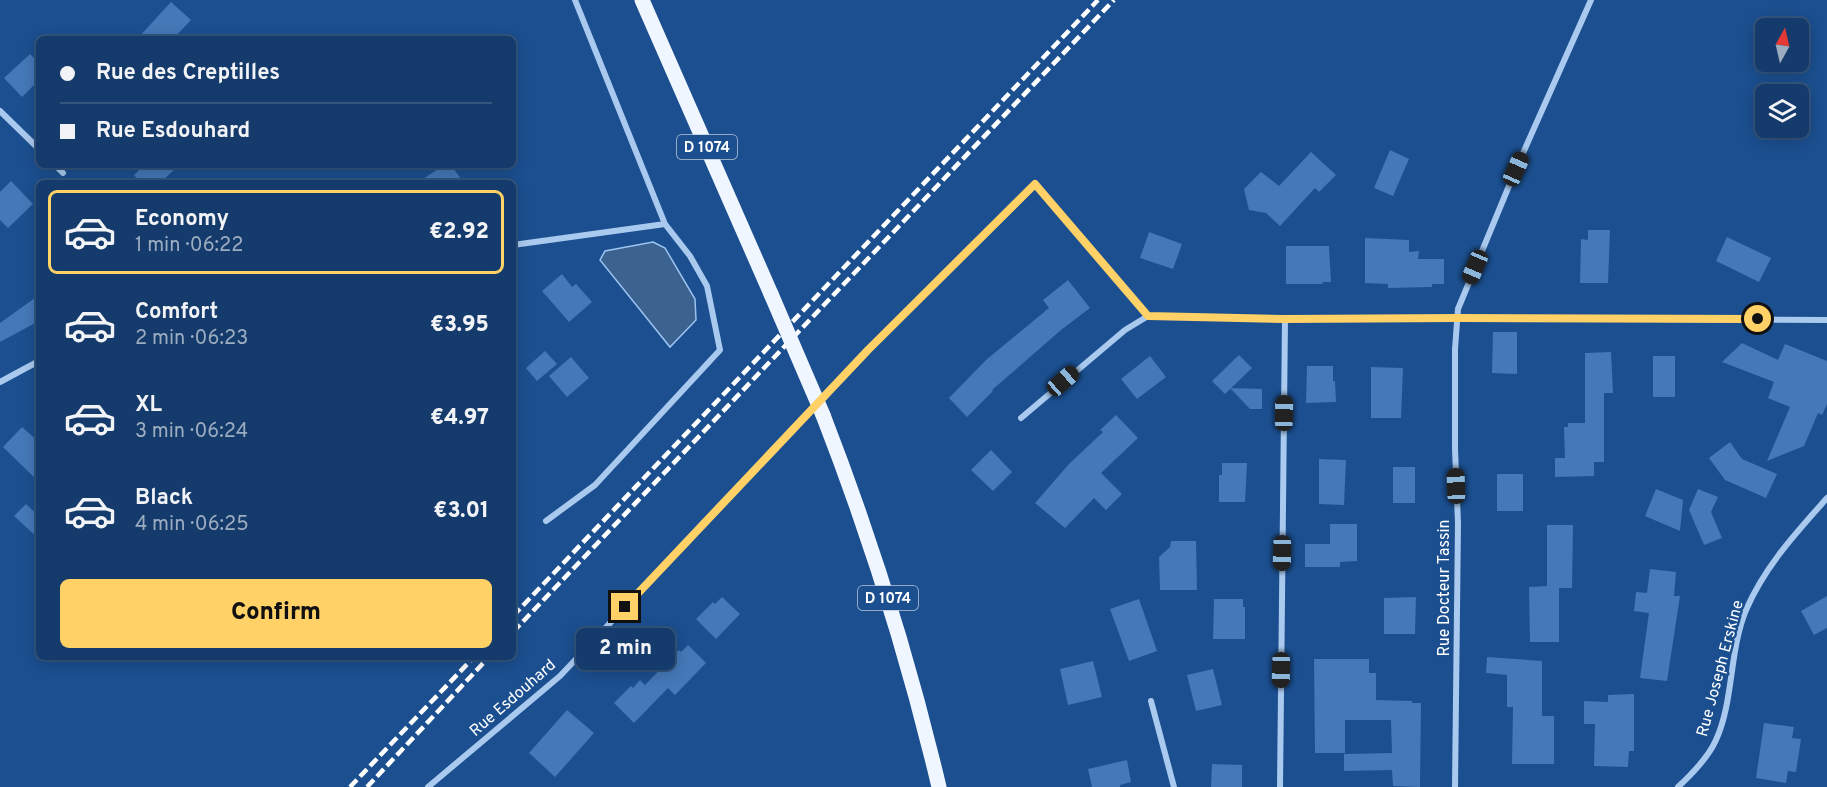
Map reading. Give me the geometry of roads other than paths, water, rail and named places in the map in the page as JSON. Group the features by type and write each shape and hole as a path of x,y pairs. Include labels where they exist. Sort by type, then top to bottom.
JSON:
{"main road":[{"name":"D 1074","path":"642,0 823,415 880,572 918,702 939,787"}],"street":[{"path":"546,521 595,485 720,350 707,286 690,256 665,224 575,0"},
{"name":"Rue Docteur Tassin","path":"1455,787 1458,523 1455,449 1457,318 1461,300 1516,169 1592,0"},
{"path":"0,111 36,146"},
{"path":"58,168 63,173"},
{"name":"Rue Esdouhard","path":"428,787 560,675 868,350 1035,184 1148,316"},
{"path":"516,244 665,224"},
{"path":"1021,418 1117,336 1148,316 1285,319 1827,320"},
{"path":"1280,787 1285,319"},
{"path":"0,382 36,363"},
{"name":"Rue Joseph Erskine","path":"1678,787 1691,774 1715,741 1723,716 1734,653 1746,611 1766,570 1827,498"},
{"path":"1151,701 1174,787"}],"water":[{"path":"653,242 665,248 695,299 696,320 670,347 600,260 605,251"}],"railway":[{"path":"516,613 1098,0"},
{"path":"516,629 1114,0"},
{"path":"350,787 471,660"},
{"path":"367,787 486,660"}]}
